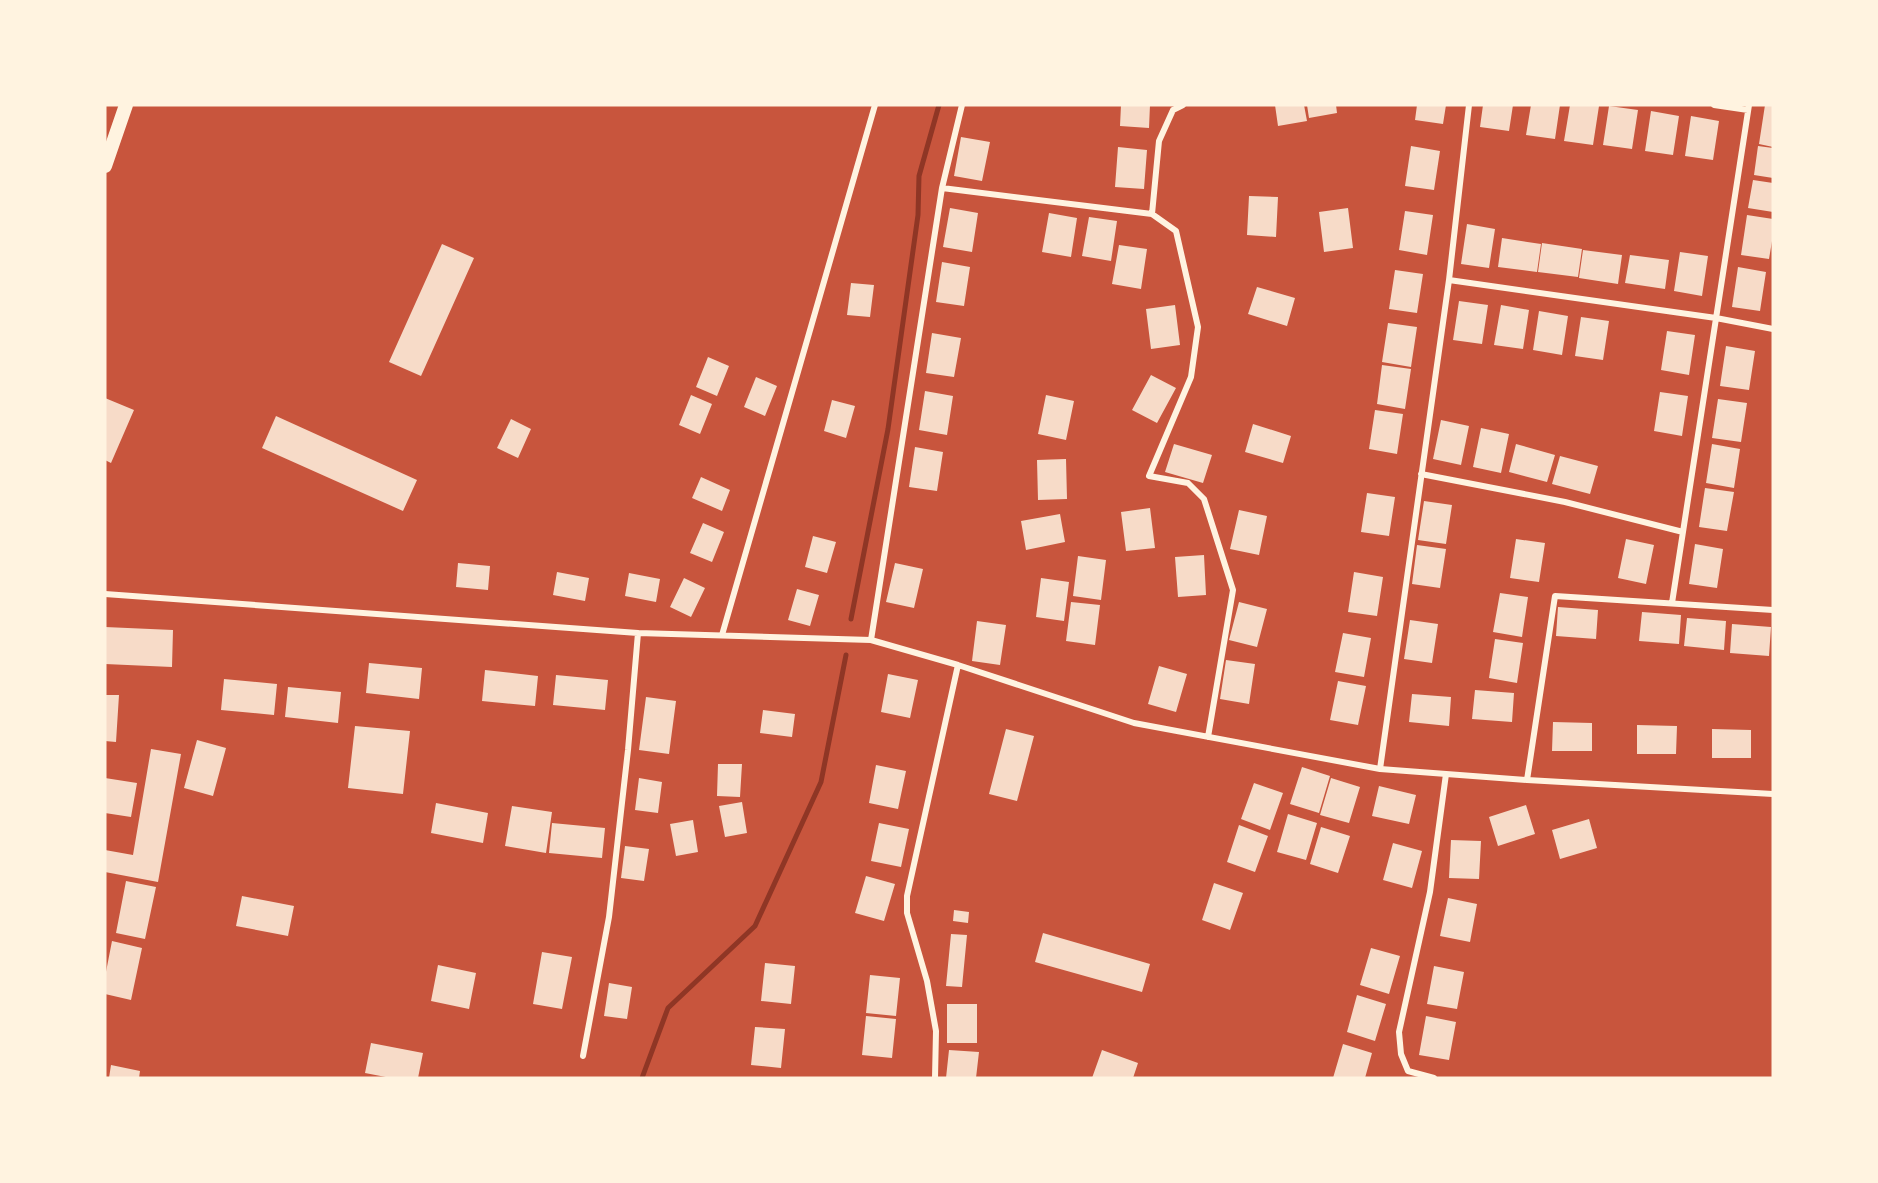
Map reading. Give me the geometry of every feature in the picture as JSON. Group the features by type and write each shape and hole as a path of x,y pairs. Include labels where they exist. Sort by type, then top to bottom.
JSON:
{"highway":[{"path":"105,166 126,105"}],"street":[{"path":"722,635 875,105"},
{"path":"871,640 942,188 962,105"},
{"path":"1152,214 1159,141 1173,110 1183,105"},
{"path":"1380,769 1449,280 1469,105"},
{"path":"1672,603 1748,108 1714,105"},
{"path":"942,188 1152,214 1176,231 1198,327 1191,376 1149,476 1188,483 1204,499 1233,590 1208,737"},
{"path":"1449,280 1716,318 1773,329"},
{"path":"1421,474 1565,502 1683,532"},
{"path":"105,594 638,633 871,640 958,665 1134,723 1380,769 1773,794"},
{"path":"1527,780 1555,596 1773,610"},
{"path":"583,1056 609,917 628,750 638,633"},
{"path":"935,1078 936,1031 927,981 907,913 907,896 958,665"},
{"path":"1434,1078 1408,1071 1401,1054 1399,1032 1430,892 1446,774"}],"building":[{"path":"1121,105 1150,105 1149,128 1120,126"},
{"path":"1275,105 1304,105 1307,121 1278,126"},
{"path":"1307,105 1336,105 1337,113 1309,118"},
{"path":"1417,105 1446,105 1443,124 1415,120"},
{"path":"1483,105 1513,105 1509,131 1480,127"},
{"path":"1531,105 1560,105 1555,139 1526,135"},
{"path":"1570,105 1599,106 1593,145 1564,141"},
{"path":"1765,105 1773,106 1773,147 1759,144"},
{"path":"1609,106 1638,110 1632,149 1603,145"},
{"path":"1651,111 1679,116 1673,155 1645,151"},
{"path":"1691,116 1719,121 1713,160 1685,156"},
{"path":"961,137 990,142 982,181 954,176"},
{"path":"1411,146 1440,151 1434,190 1405,186"},
{"path":"1758,146 1773,148 1773,178 1754,175"},
{"path":"1118,147 1147,150 1144,189 1115,187"},
{"path":"1753,180 1773,183 1773,212 1748,208"},
{"path":"1249,196 1278,197 1276,237 1247,235"},
{"path":"950,208 978,213 972,252 943,247"},
{"path":"1348,208 1353,248 1324,252 1319,212"},
{"path":"1405,211 1433,215 1427,255 1399,250"},
{"path":"1049,213 1077,218 1071,257 1042,252"},
{"path":"1747,215 1773,219 1769,259 1741,255"},
{"path":"1089,217 1117,221 1111,261 1082,256"},
{"path":"1467,224 1495,229 1489,268 1461,264"},
{"path":"1502,238 1541,244 1537,272 1498,267"},
{"path":"1542,243 1582,249 1578,277 1538,272"},
{"path":"442,244 474,258 421,376 389,362"},
{"path":"1119,245 1147,249 1141,289 1112,284"},
{"path":"1583,250 1622,255 1618,284 1579,278"},
{"path":"1680,252 1708,256 1702,296 1674,291"},
{"path":"1630,255 1669,260 1665,289 1625,283"},
{"path":"942,262 970,267 964,306 936,302"},
{"path":"1738,267 1766,272 1760,311 1732,307"},
{"path":"1395,270 1423,274 1417,313 1389,309"},
{"path":"851,283 874,285 870,317 847,315"},
{"path":"1257,287 1295,298 1287,326 1248,314"},
{"path":"1459,301 1488,305 1482,344 1453,340"},
{"path":"1175,305 1180,345 1151,349 1146,309"},
{"path":"1501,305 1529,310 1523,349 1494,345"},
{"path":"1539,311 1568,316 1562,355 1533,350"},
{"path":"1581,317 1609,321 1603,360 1575,356"},
{"path":"1388,323 1417,327 1411,367 1382,362"},
{"path":"1667,331 1695,335 1689,375 1661,370"},
{"path":"932,333 961,338 954,377 926,373"},
{"path":"1726,346 1755,351 1749,390 1720,386"},
{"path":"708,357 729,366 717,396 696,387"},
{"path":"1382,365 1411,369 1405,409 1377,404"},
{"path":"1151,375 1176,388 1157,423 1132,410"},
{"path":"756,377 777,386 765,416 744,407"},
{"path":"925,391 953,396 947,435 919,430"},
{"path":"1660,392 1688,396 1682,436 1654,431"},
{"path":"691,395 712,404 700,434 679,425"},
{"path":"1046,395 1074,401 1066,440 1038,434"},
{"path":"105,398 134,410 111,463 105,460"},
{"path":"1718,399 1747,403 1741,442 1712,438"},
{"path":"832,400 855,406 846,438 824,431"},
{"path":"1375,410 1403,414 1397,454 1369,449"},
{"path":"276,416 417,480 403,511 262,448"},
{"path":"511,419 531,429 518,458 497,448"},
{"path":"1441,420 1469,426 1461,465 1433,459"},
{"path":"1253,424 1291,436 1283,463 1245,452"},
{"path":"1481,428 1509,434 1501,473 1473,467"},
{"path":"1174,444 1212,455 1203,483 1165,472"},
{"path":"1516,444 1555,455 1547,482 1509,472"},
{"path":"1712,444 1740,449 1734,488 1706,483"},
{"path":"915,447 943,452 937,491 909,487"},
{"path":"1560,456 1598,466 1590,494 1552,484"},
{"path":"1066,459 1067,499 1038,500 1037,460"},
{"path":"701,477 730,490 722,511 692,498"},
{"path":"1705,488 1734,492 1727,531 1699,527"},
{"path":"1367,493 1395,497 1389,536 1361,532"},
{"path":"1424,501 1452,505 1446,544 1418,540"},
{"path":"1150,508 1155,548 1126,551 1121,512"},
{"path":"1239,510 1267,516 1259,555 1230,549"},
{"path":"1060,514 1065,542 1026,550 1021,521"},
{"path":"703,523 724,532 712,562 690,553"},
{"path":"813,536 836,542 827,573 805,567"},
{"path":"1516,539 1545,543 1539,582 1510,578"},
{"path":"1626,539 1654,545 1646,584 1618,578"},
{"path":"1695,544 1723,549 1717,588 1689,584"},
{"path":"1417,545 1446,549 1440,588 1412,584"},
{"path":"1204,555 1206,595 1178,597 1175,557"},
{"path":"1078,556 1106,560 1101,600 1073,596"},
{"path":"458,563 490,566 488,590 456,587"},
{"path":"895,563 923,569 914,608 886,602"},
{"path":"557,572 589,578 585,601 553,595"},
{"path":"1354,572 1383,577 1377,616 1348,612"},
{"path":"629,573 660,579 656,602 625,596"},
{"path":"684,578 705,588 691,617 670,607"},
{"path":"1041,578 1069,582 1064,621 1036,617"},
{"path":"797,589 819,595 810,626 788,620"},
{"path":"1500,593 1528,597 1522,637 1493,632"},
{"path":"1071,602 1100,605 1095,645 1066,641"},
{"path":"1239,602 1267,609 1257,647 1229,640"},
{"path":"1558,607 1598,610 1596,639 1556,636"},
{"path":"1642,612 1681,615 1679,644 1639,641"},
{"path":"1687,618 1726,621 1724,650 1684,646"},
{"path":"1410,620 1438,624 1432,663 1404,659"},
{"path":"977,621 1006,625 1000,665 972,661"},
{"path":"1732,624 1771,627 1769,656 1730,653"},
{"path":"105,627 173,630 172,667 105,664"},
{"path":"1343,633 1371,638 1364,677 1335,672"},
{"path":"1495,639 1523,643 1517,683 1489,678"},
{"path":"1226,660 1255,664 1249,704 1220,699"},
{"path":"369,663 422,668 419,699 366,693"},
{"path":"1159,666 1187,674 1176,712 1148,704"},
{"path":"485,670 538,676 535,706 482,701"},
{"path":"888,674 918,680 910,718 881,712"},
{"path":"556,675 608,680 605,710 553,705"},
{"path":"224,679 277,684 274,715 221,710"},
{"path":"1338,681 1366,686 1358,725 1330,720"},
{"path":"288,687 341,692 338,723 285,717"},
{"path":"1475,690 1514,693 1512,722 1472,719"},
{"path":"1412,694 1451,697 1449,726 1409,722"},
{"path":"105,695 119,695 116,742 105,741"},
{"path":"646,697 676,701 669,754 639,750"},
{"path":"763,710 795,714 792,737 760,733"},
{"path":"1553,722 1592,723 1592,751 1552,751"},
{"path":"1637,725 1677,726 1676,754 1637,754"},
{"path":"355,726 410,731 403,794 348,788"},
{"path":"1006,729 1034,736 1017,801 989,794"},
{"path":"1712,729 1751,730 1751,758 1712,758"},
{"path":"197,740 226,748 213,796 184,788"},
{"path":"151,749 181,754 158,882 105,872 105,850 133,855"},
{"path":"718,764 742,764 740,797 717,796"},
{"path":"876,765 906,771 898,809 869,803"},
{"path":"1302,767 1330,776 1319,813 1290,804"},
{"path":"105,778 137,783 131,817 105,813"},
{"path":"639,778 662,782 658,813 635,810"},
{"path":"1331,778 1360,787 1349,823 1320,815"},
{"path":"1254,783 1283,793 1270,830 1241,819"},
{"path":"1379,786 1416,795 1409,824 1372,816"},
{"path":"742,802 747,833 725,837 719,806"},
{"path":"436,803 488,813 483,843 431,833"},
{"path":"1526,805 1535,834 1498,846 1489,817"},
{"path":"512,806 552,812 546,853 505,846"},
{"path":"1288,814 1317,823 1306,860 1277,852"},
{"path":"1589,819 1597,848 1560,859 1552,830"},
{"path":"693,820 698,852 676,856 670,824"},
{"path":"552,823 605,828 602,858 549,853"},
{"path":"879,823 909,829 901,867 871,861"},
{"path":"1239,825 1268,836 1255,872 1227,862"},
{"path":"1321,827 1350,836 1338,873 1310,864"},
{"path":"1451,840 1481,841 1479,879 1449,878"},
{"path":"1393,843 1422,851 1412,888 1383,880"},
{"path":"625,846 649,849 644,881 621,878"},
{"path":"866,876 895,884 884,921 855,913"},
{"path":"126,881 156,887 145,939 116,933"},
{"path":"1214,883 1243,893 1230,930 1202,920"},
{"path":"242,896 294,906 288,936 236,926"},
{"path":"1448,898 1477,904 1470,942 1440,936"},
{"path":"954,910 969,912 968,923 953,921"},
{"path":"1043,933 1150,964 1142,992 1035,962"},
{"path":"951,934 967,935 962,987 946,986"},
{"path":"112,941 142,948 131,1000 105,994 105,977"},
{"path":"1371,948 1400,956 1389,994 1360,985"},
{"path":"542,952 572,957 562,1009 533,1004"},
{"path":"765,963 795,966 791,1004 761,1001"},
{"path":"438,965 476,973 469,1009 431,1001"},
{"path":"1434,966 1464,972 1457,1009 1427,1004"},
{"path":"870,975 900,978 896,1016 866,1013"},
{"path":"609,983 632,987 627,1019 604,1016"},
{"path":"1357,995 1386,1004 1375,1041 1347,1032"},
{"path":"947,1004 977,1004 977,1043 947,1043"},
{"path":"866,1016 896,1019 892,1058 862,1055"},
{"path":"1426,1016 1456,1022 1449,1060 1419,1055"},
{"path":"755,1027 785,1029 781,1068 751,1065"},
{"path":"371,1043 423,1053 418,1078 391,1078 365,1073"},
{"path":"1343,1044 1372,1053 1365,1078 1333,1078"},
{"path":"949,1050 979,1052 976,1078 946,1078"},
{"path":"1102,1050 1138,1063 1133,1078 1092,1078"},
{"path":"111,1065 140,1071 139,1078 109,1078"}],"waterway":[{"path":"851,619 888,429 918,215 919,176 939,105"},
{"path":"642,1078 668,1008 755,926 821,782 846,655"}]}
